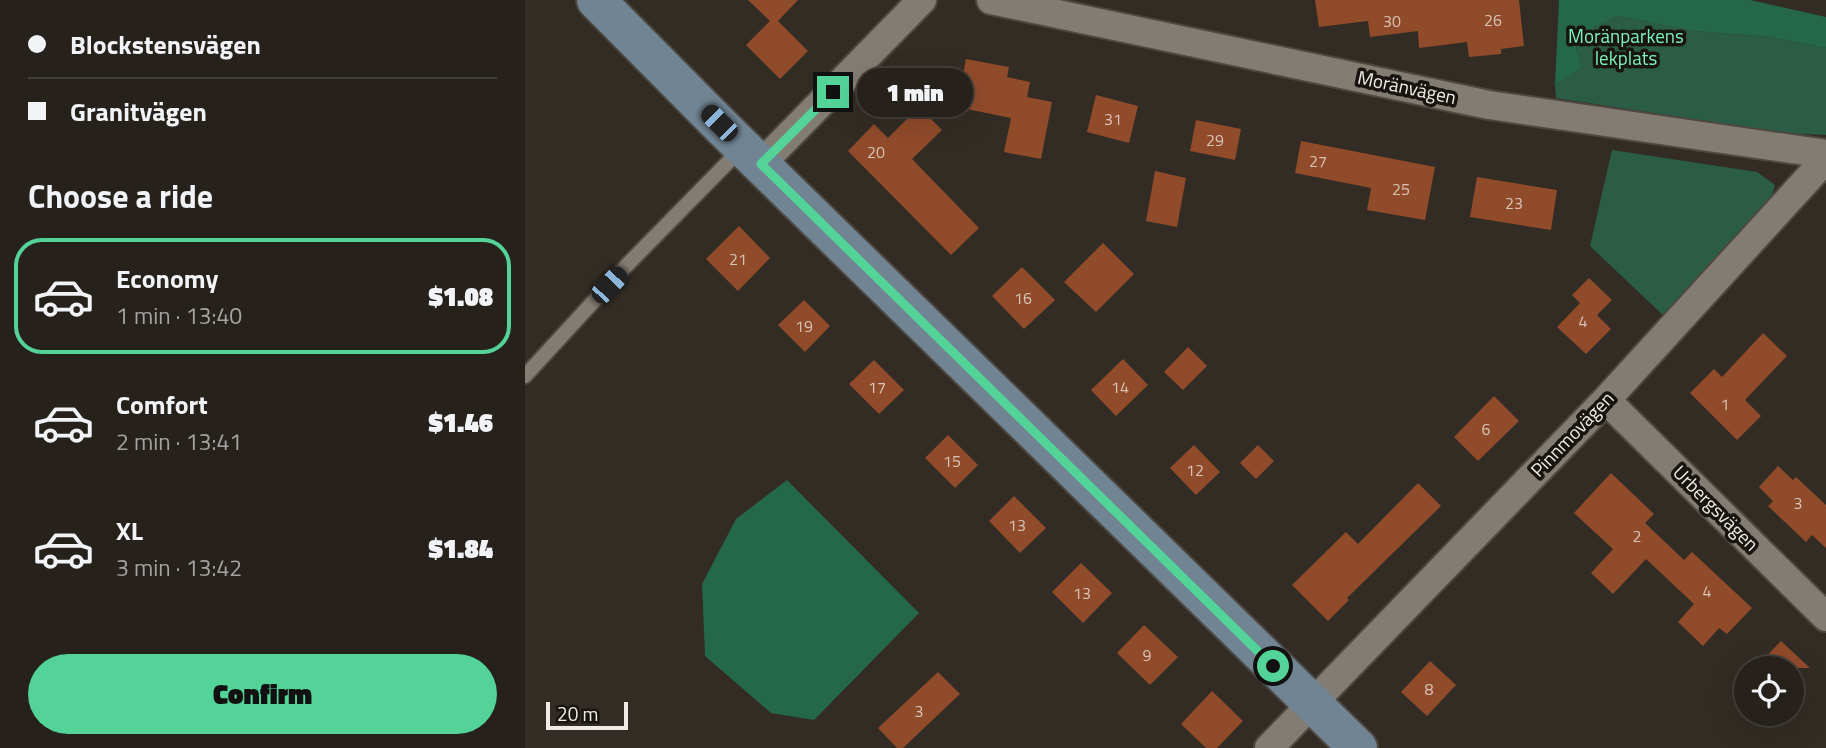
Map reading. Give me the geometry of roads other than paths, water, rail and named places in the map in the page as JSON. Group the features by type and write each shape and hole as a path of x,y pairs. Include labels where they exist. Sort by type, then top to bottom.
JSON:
{"street":[{"path":"596,0 1358,748"},
{"path":"752,156 922,0"},
{"name":"Moränvägen","path":"991,0 1489,105 1826,157"},
{"name":"Pinnmovägen","path":"1269,748 1606,400 1826,157"},
{"name":"Urbergsvägen","path":"1606,400 1826,617"}],"lane":[{"path":"525,376 627,265 752,156"}],"park label":[{"name":"Moränparkens lekplats","path":"1626,47"}]}
